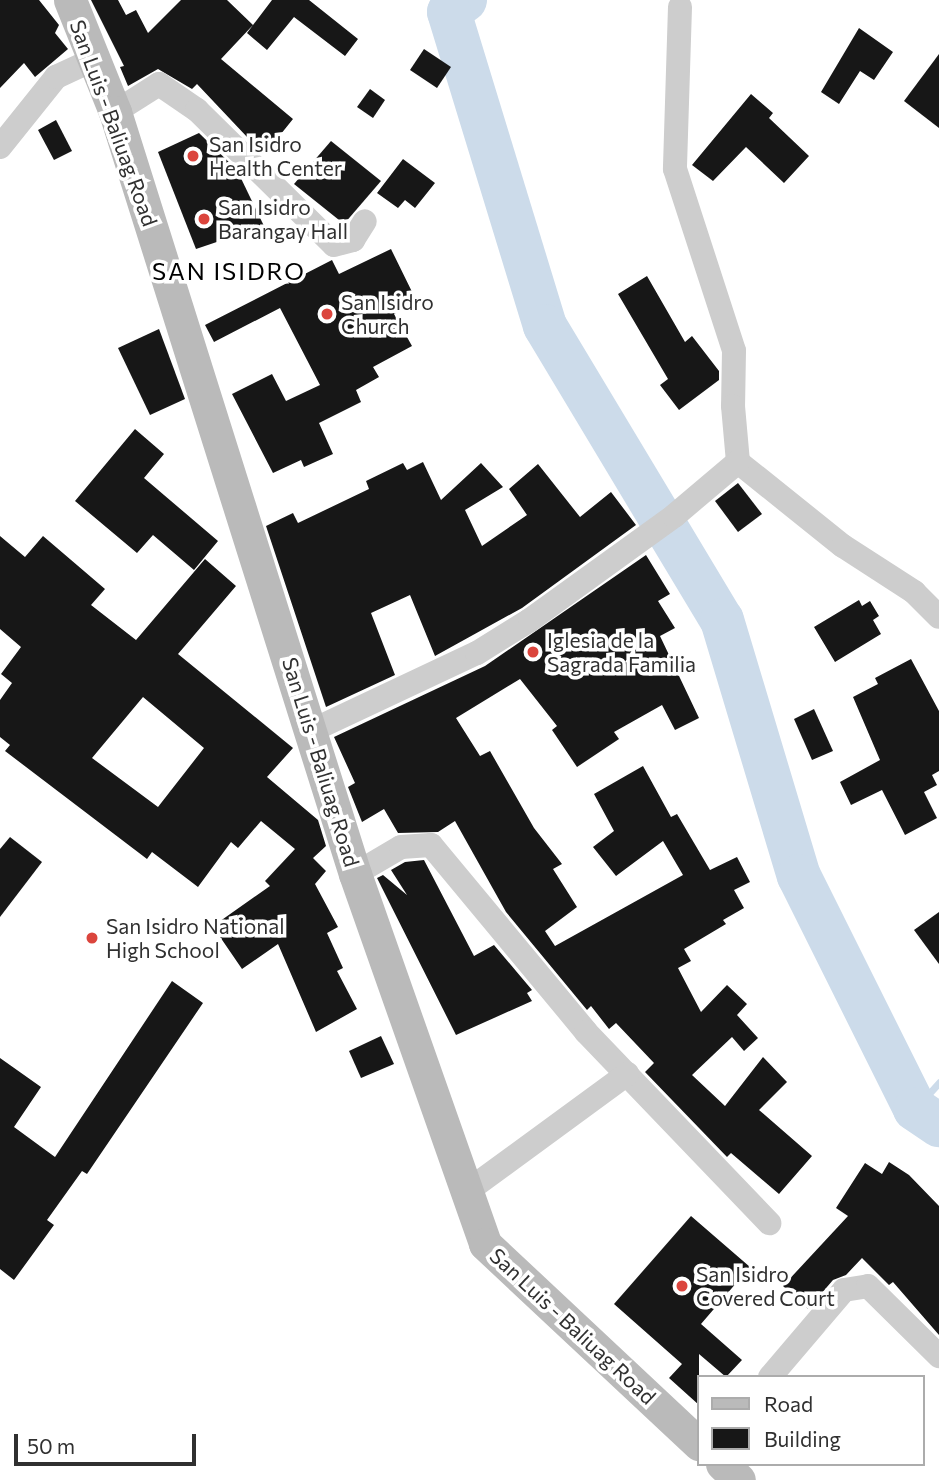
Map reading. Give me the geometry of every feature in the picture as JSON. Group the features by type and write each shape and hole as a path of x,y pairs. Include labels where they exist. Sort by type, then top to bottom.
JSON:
{"main road":[{"name":"San Luis - Baliuag Road","path":"70,0 115,112 313,730 355,874 485,1244 698,1443"},
{"path":"724,1466 740,1480"}],"street":[{"path":"680,7 675,169 734,351 733,406 738,462 776,496 843,546 914,592 939,617"},
{"path":"0,147 56,77 95,59"},
{"path":"115,112 159,84 197,110 334,245 353,240 365,220"},
{"path":"313,730 477,653 554,605 674,516 738,462"},
{"path":"355,874 401,847 431,845 627,1074 769,1223"},
{"path":"466,1192 627,1074"},
{"path":"772,1375 845,1290 868,1286 939,1356"}],"building":[{"path":"0,0 39,0 59,25 55,33 68,49 35,77 24,63 0,88"},
{"path":"91,0 118,0 126,15 136,10 148,33 181,0 227,0 253,25 221,59 293,119 264,155 197,84 192,89 158,69 128,86 120,67 124,66"},
{"path":"272,0 309,0 358,39 345,56 294,17 267,50 247,33"},
{"path":"859,28 893,52 874,80 860,71 839,104 821,92"},
{"path":"424,49 451,67 437,88 410,70"},
{"path":"939,54 939,128 904,101"},
{"path":"370,89 385,100 373,118 357,107"},
{"path":"751,94 773,113 769,118 809,156 784,183 746,147 713,181 692,165"},
{"path":"56,120 72,151 54,160 38,130"},
{"path":"199,133 237,170 264,226 196,249 158,152"},
{"path":"331,141 381,181 344,224 294,184"},
{"path":"403,159 435,183 415,208 405,200 398,208 377,193"},
{"path":"391,249 417,302 394,314 412,346 373,367 379,377 356,390 361,402 319,423 333,454 304,467 301,460 273,473 232,394 272,374 286,401 320,385 280,308 214,342 205,325 332,260 339,274"},
{"path":"647,276 685,342 692,336 719,371 719,380 679,410 660,385 668,379 618,294"},
{"path":"159,329 185,399 150,415 118,348"},
{"path":"135,429 164,454 144,478 218,541 194,570 153,535 137,553 75,501"},
{"path":"423,462 441,500 481,463 503,487 465,510 482,546 527,515 509,489 538,464 580,517 611,492 636,525 522,608 435,656 410,595 371,613 395,675 326,707 266,526 293,513 298,523 369,489 366,481 403,463 407,470"},
{"path":"738,483 762,514 738,532 715,501"},
{"path":"0,536 25,557 43,536 105,589 91,605 136,640 205,559 236,586 178,654 293,748 267,777 318,820 326,846 313,858 326,871 315,884 338,927 327,933 343,968 337,971 357,1009 316,1032 278,944 242,969 216,931 216,924 270,886 265,881 295,849 261,821 238,848 231,842 198,887 152,852 147,859 5,751 10,745 0,737 0,700 12,683 1,674 21,647 0,629","holes":["143,697 204,748 158,807 92,758"]},
{"path":"646,555 670,594 658,601 675,628 660,636 699,718 675,730 662,705 614,732 619,739 577,767 552,730 557,726 520,679 456,718 480,756 490,751 534,828 562,864 553,869 577,907 545,931 555,946 683,875 663,841 616,876 593,847 614,831 594,794 643,766 671,817 677,814 710,870 737,857 750,882 734,890 744,908 723,920 726,924 684,949 691,961 678,968 701,1012 727,985 747,1004 737,1015 758,1038 744,1051 732,1037 692,1075 725,1106 763,1057 787,1082 759,1110 812,1156 779,1194 731,1153 727,1157 645,1072 654,1063 616,1023 609,1029 591,1006 587,1010 506,912 455,821 438,832 398,833 384,809 362,822 348,787 355,783 334,737 485,666"},
{"path":"859,600 862,606 870,601 879,616 873,620 881,634 835,662 814,627"},
{"path":"911,659 939,711 939,771 932,775 937,785 924,792 937,818 905,835 882,790 851,805 840,782 880,760 853,697 878,684 875,678"},
{"path":"814,709 833,751 812,760 794,719"},
{"path":"10,837 42,862 0,917 0,849"},
{"path":"424,860 474,956 494,945 532,990 527,993 532,1001 456,1035 377,878 383,875 407,895 391,870 405,862"},
{"path":"939,912 939,964 914,930"},
{"path":"172,981 203,1003 87,1174 82,1171 47,1220 54,1225 14,1280 0,1269 0,1058 41,1087 14,1127 55,1157"},
{"path":"381,1036 394,1064 361,1078 349,1051"},
{"path":"889,1162 909,1175 939,1206 939,1335 893,1282 889,1285 862,1258 846,1275 833,1280 808,1309 783,1286 848,1216 836,1208 865,1163 882,1174"},
{"name":"San Isidro Covered Court","path":"691,1216 750,1267 701,1324 742,1360 728,1375 724,1375 699,1354 698,1404 669,1378 682,1364 614,1304"}],"waterway":[{"path":"465,0 449,12 545,326 722,620 799,876 915,1109 939,1125"},
{"path":"915,1109 939,1082"}],"place":[{"name":"San Isidro Health Center","path":"193,156"},
{"name":"San Isidro Barangay Hall","path":"204,219"},
{"name":"San Isidro Church","path":"327,314"},
{"name":"Iglesia de la Sagrada Familia","path":"533,652"},
{"name":"San Isidro National High School","path":"92,938"},
{"name":"San Isidro Covered Court","path":"682,1286"}],"district":[{"name":"SAN ISIDRO","path":"229,271"}]}
